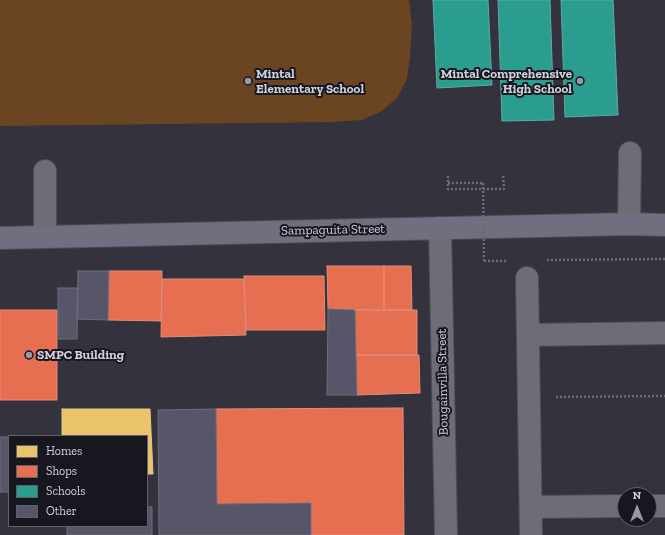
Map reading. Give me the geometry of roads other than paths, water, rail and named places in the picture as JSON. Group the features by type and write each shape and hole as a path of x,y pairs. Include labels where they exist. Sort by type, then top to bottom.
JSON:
{"highway":[{"name":"Sampaguita Street","path":"0,238 629,224 665,225"}],"street":[{"path":"629,224 630,153"},
{"path":"45,171 45,236"},
{"name":"Bougainvilla Street","path":"440,228 446,535"},
{"path":"527,278 531,535"},
{"path":"528,335 665,334"},
{"path":"531,507 617,506"}],"place":[{"name":"Mintal Elementary School","path":"248,81"},
{"name":"Mintal Comprehensive High School","path":"580,81"},
{"name":"SMPC Building","path":"29,355"}]}
